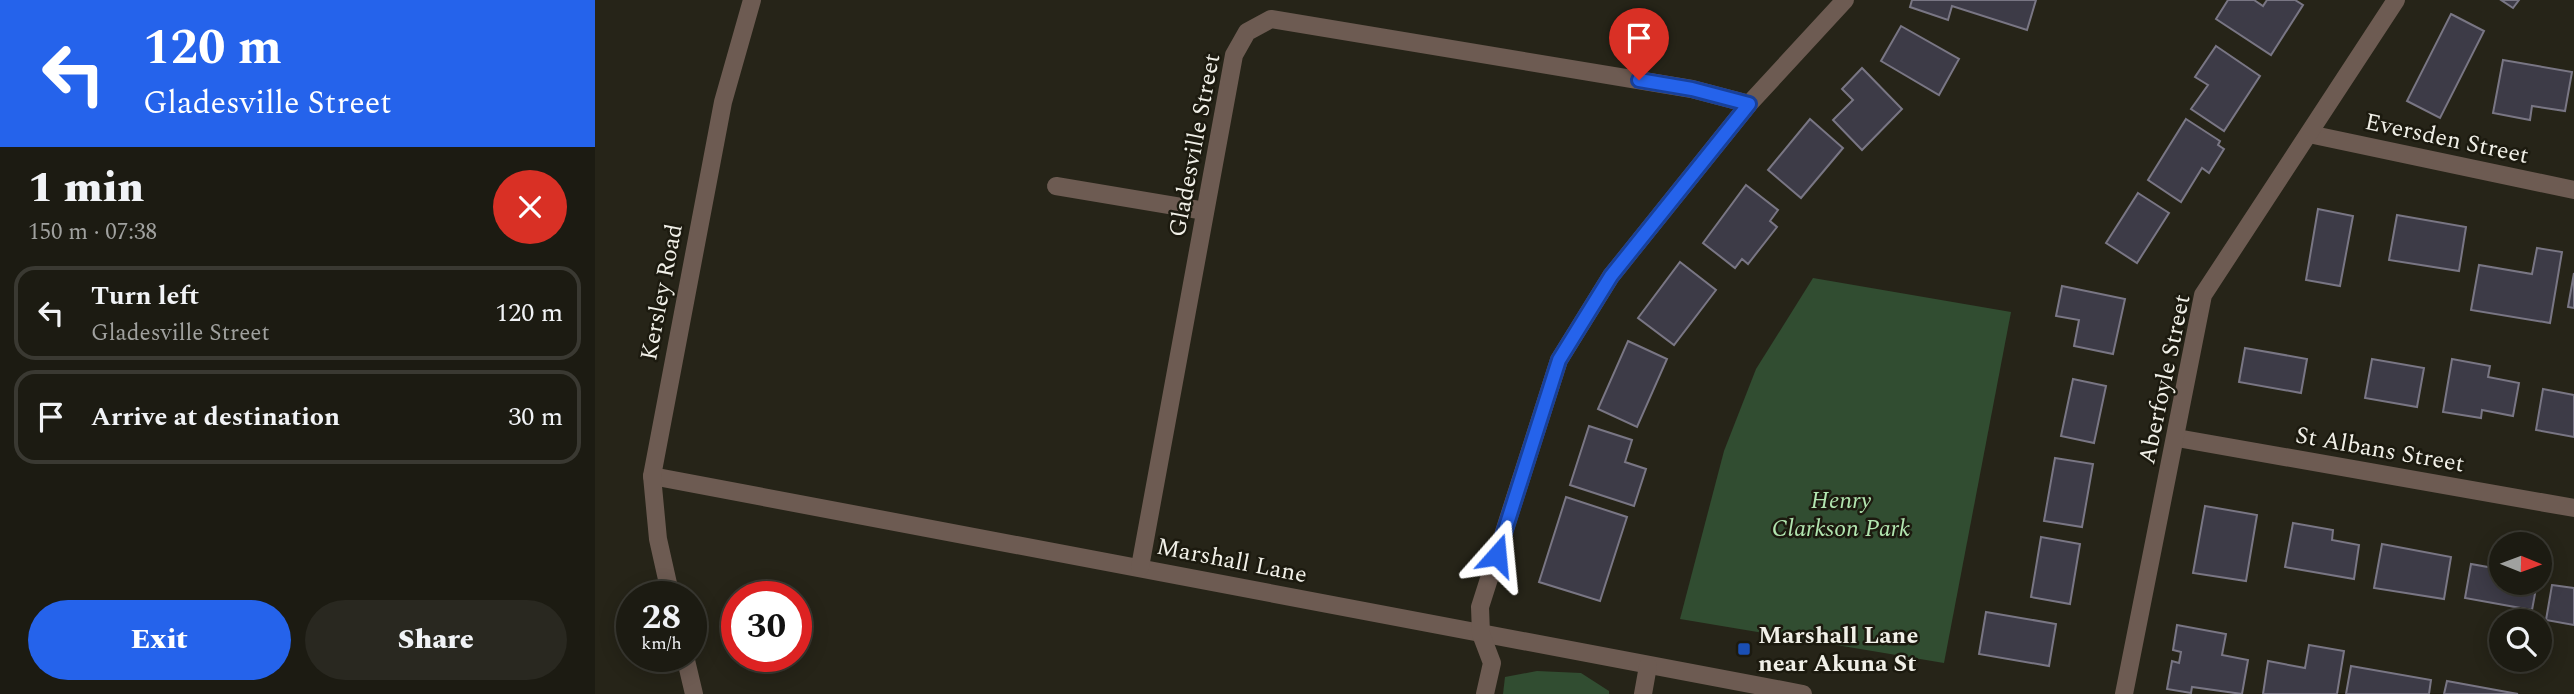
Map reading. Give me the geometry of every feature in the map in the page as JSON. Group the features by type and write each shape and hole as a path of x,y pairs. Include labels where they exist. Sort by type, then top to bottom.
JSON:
{"street":[{"name":"Kersley Road","path":"668,581 656,526 652,476 723,102 752,0"},
{"path":"1485,694 1492,663 1481,634 1480,607 1559,360 1611,276 1749,104 1845,0"},
{"name":"Aberfoyle Street","path":"2124,694 2177,438 2203,295 2396,0"},
{"name":"Gladesville Street","path":"1140,567 1234,55 1247,32 1271,19 1692,89 1749,104"},
{"name":"Eversden Street","path":"2309,134 2574,190"},
{"path":"1056,186 1205,211"},
{"name":"St Albans Street","path":"2177,438 2574,508"},
{"name":"Marshall Lane","path":"652,476 1803,694"},
{"path":"1643,694 1648,666"},
{"path":"689,672 694,694"}],"green space":[{"name":"Henry Clarkson Park","path":"1813,278 2011,312 1944,663 1680,619 1724,451 1756,369"},
{"path":"1537,671 1581,673 1609,691 1609,694 1503,694 1505,677"}],"building":[{"path":"1912,0 2036,0 2027,30 1952,6 1948,20 1910,7"},
{"path":"2228,0 2254,0 2263,6 2267,0 2295,0 2303,5 2271,55 2216,19"},
{"path":"2501,0 2519,0 2513,8"},
{"path":"2451,14 2484,31 2440,118 2407,101"},
{"path":"1901,26 1959,59 1939,95 1881,61"},
{"path":"2216,46 2260,76 2224,131 2191,109 2208,85 2195,77"},
{"path":"2503,60 2572,72 2565,111 2532,106 2530,120 2493,113"},
{"path":"1862,68 1902,109 1862,150 1833,120 1853,100 1842,89"},
{"path":"1810,119 1843,148 1801,198 1768,170"},
{"path":"2186,119 2220,141 2218,145 2224,149 2209,173 2202,168 2181,202 2148,180"},
{"path":"1746,185 1778,210 1770,221 1777,227 1748,264 1742,259 1735,268 1703,243"},
{"path":"2138,193 2169,213 2137,263 2106,243"},
{"path":"2318,209 2353,216 2340,286 2306,280"},
{"path":"2397,215 2466,227 2459,271 2389,260"},
{"path":"2537,248 2562,252 2550,323 2471,310 2479,265 2532,274"},
{"path":"1680,262 1716,290 1674,345 1638,318"},
{"path":"2574,273 2574,308 2568,307"},
{"path":"2062,286 2125,299 2113,354 2074,346 2079,320 2056,316"},
{"path":"1628,341 1667,359 1637,427 1598,409"},
{"path":"2245,348 2307,359 2301,393 2239,382"},
{"path":"2372,359 2424,368 2417,407 2365,398"},
{"path":"2452,359 2490,366 2488,377 2519,383 2513,416 2482,410 2481,418 2443,412"},
{"path":"2073,379 2106,386 2094,443 2061,436"},
{"path":"2543,389 2574,395 2574,437 2536,430"},
{"path":"1589,426 1632,440 1625,462 1646,469 1634,506 1570,485"},
{"path":"2055,458 2093,464 2082,527 2044,521"},
{"path":"1566,497 1627,517 1600,601 1539,582"},
{"path":"2205,506 2257,515 2246,581 2193,573"},
{"path":"2293,523 2333,530 2332,540 2359,545 2354,579 2285,567"},
{"path":"2041,537 2080,544 2070,604 2031,597"},
{"path":"2382,544 2451,557 2444,599 2374,588"},
{"path":"2471,564 2489,567 2489,595 2535,595 2532,609 2465,598"},
{"path":"2552,585 2574,588 2574,625 2552,621 2552,609 2548,609"},
{"path":"1986,612 2056,624 2049,666 1979,654"},
{"path":"2177,625 2226,634 2222,655 2248,660 2242,694 2192,687 2191,693 2167,689 2172,661 2179,663 2181,652 2173,650"},
{"path":"2309,645 2344,651 2337,694 2263,694 2268,661 2305,668"},
{"path":"2351,666 2431,680 2429,694 2346,694"},
{"path":"2447,681 2518,694 2444,694"}],"place":[{"name":"Marshall Lane near Akuna St","path":"1744,649"}],"route":[{"path":"1497,555 1559,360 1611,276 1749,104 1692,89 1639,80"}]}
